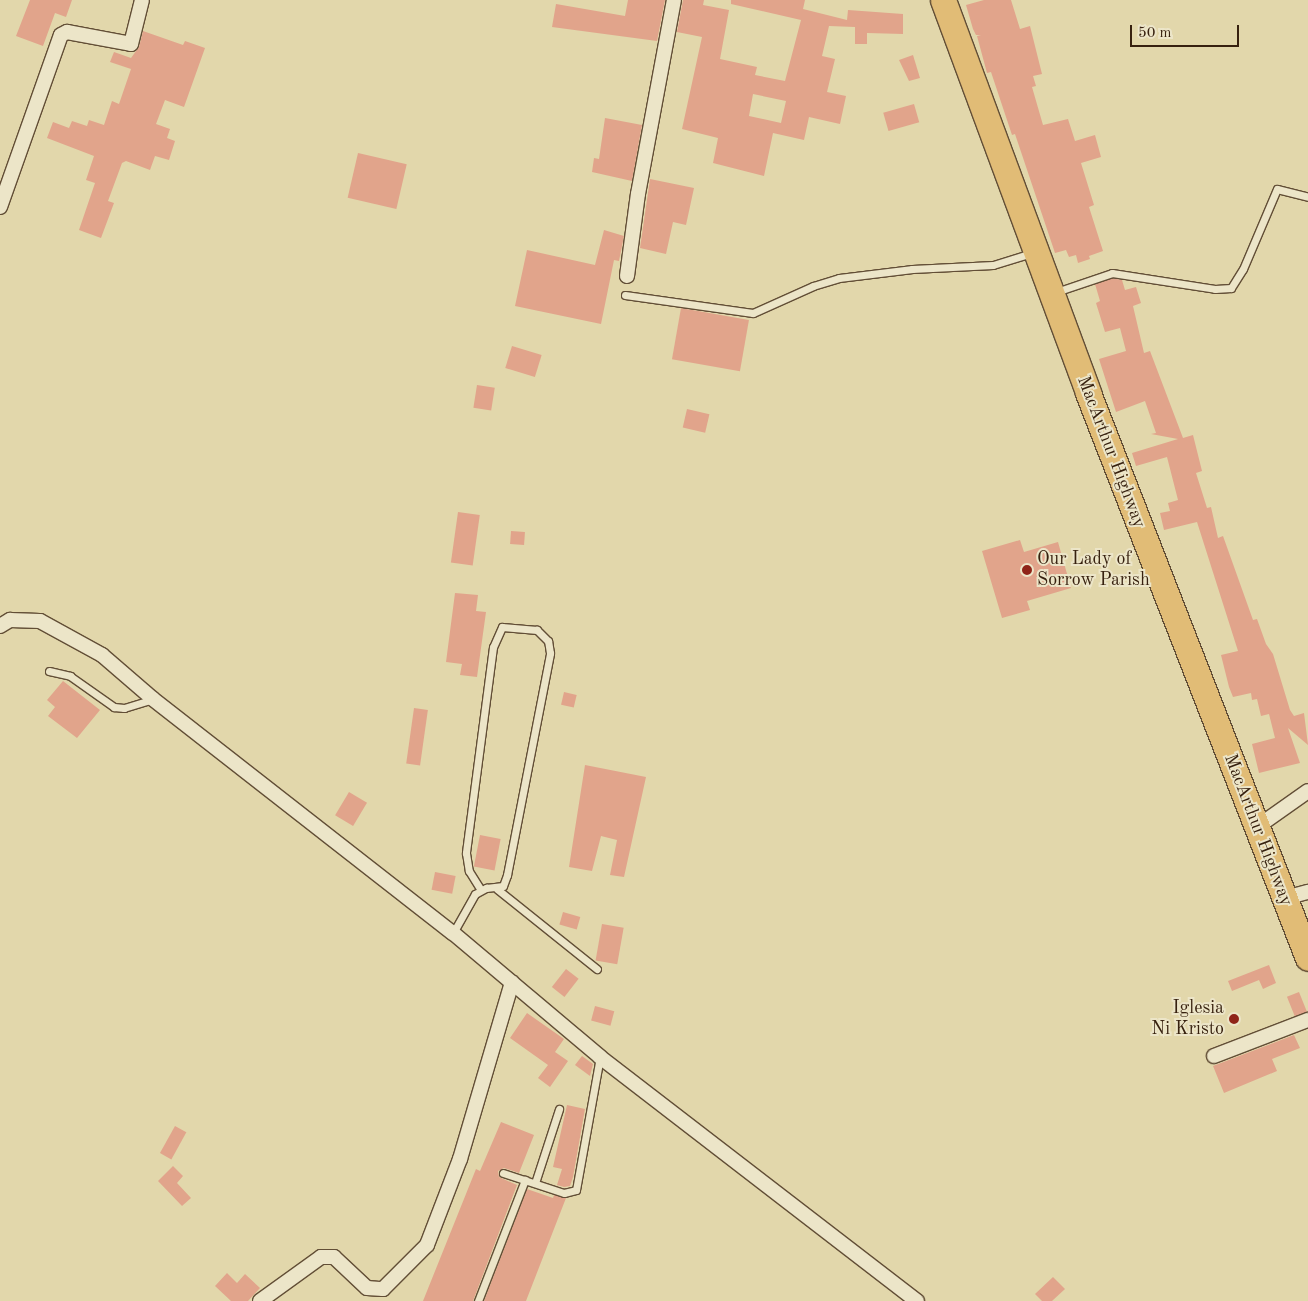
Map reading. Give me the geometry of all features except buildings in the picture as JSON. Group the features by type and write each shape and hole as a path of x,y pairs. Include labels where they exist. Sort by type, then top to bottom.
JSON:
{"highway":[{"name":"MacArthur Highway","path":"943,0 1035,252 1257,827 1296,895 1308,958"}],"street":[{"path":"0,207 61,34 67,32 131,44 142,0"},
{"path":"627,276 640,184 674,0"},
{"path":"0,626 23,619 55,628 102,654 153,699 453,933 600,1057 916,1301"},
{"path":"1257,827 1308,790"},
{"path":"260,1301 322,1257 334,1256 367,1288 383,1289 423,1250 460,1159 512,982"},
{"path":"1214,1056 1308,1020"}],"lane":[{"path":"1051,294 1112,273 1215,289 1231,288 1243,269 1277,188 1308,198"},
{"path":"625,296 754,313 813,286 839,278 912,269 993,265 1035,252"},
{"path":"509,626 537,630 548,641 550,653 507,875 503,886 497,889 481,890 466,863 472,792 493,647 502,627 509,626"},
{"path":"49,671 70,676 114,707 124,708 153,699"},
{"path":"497,889 597,969"},
{"path":"453,933 481,890"},
{"path":"503,1173 564,1193 576,1190 600,1057"},
{"path":"535,1183 559,1109"},
{"path":"478,1301 525,1180"}],"place":[{"name":"Our Lady of Sorrow Parish","path":"1027,570"},
{"name":"Iglesia Ni Kristo","path":"1234,1019"}]}
